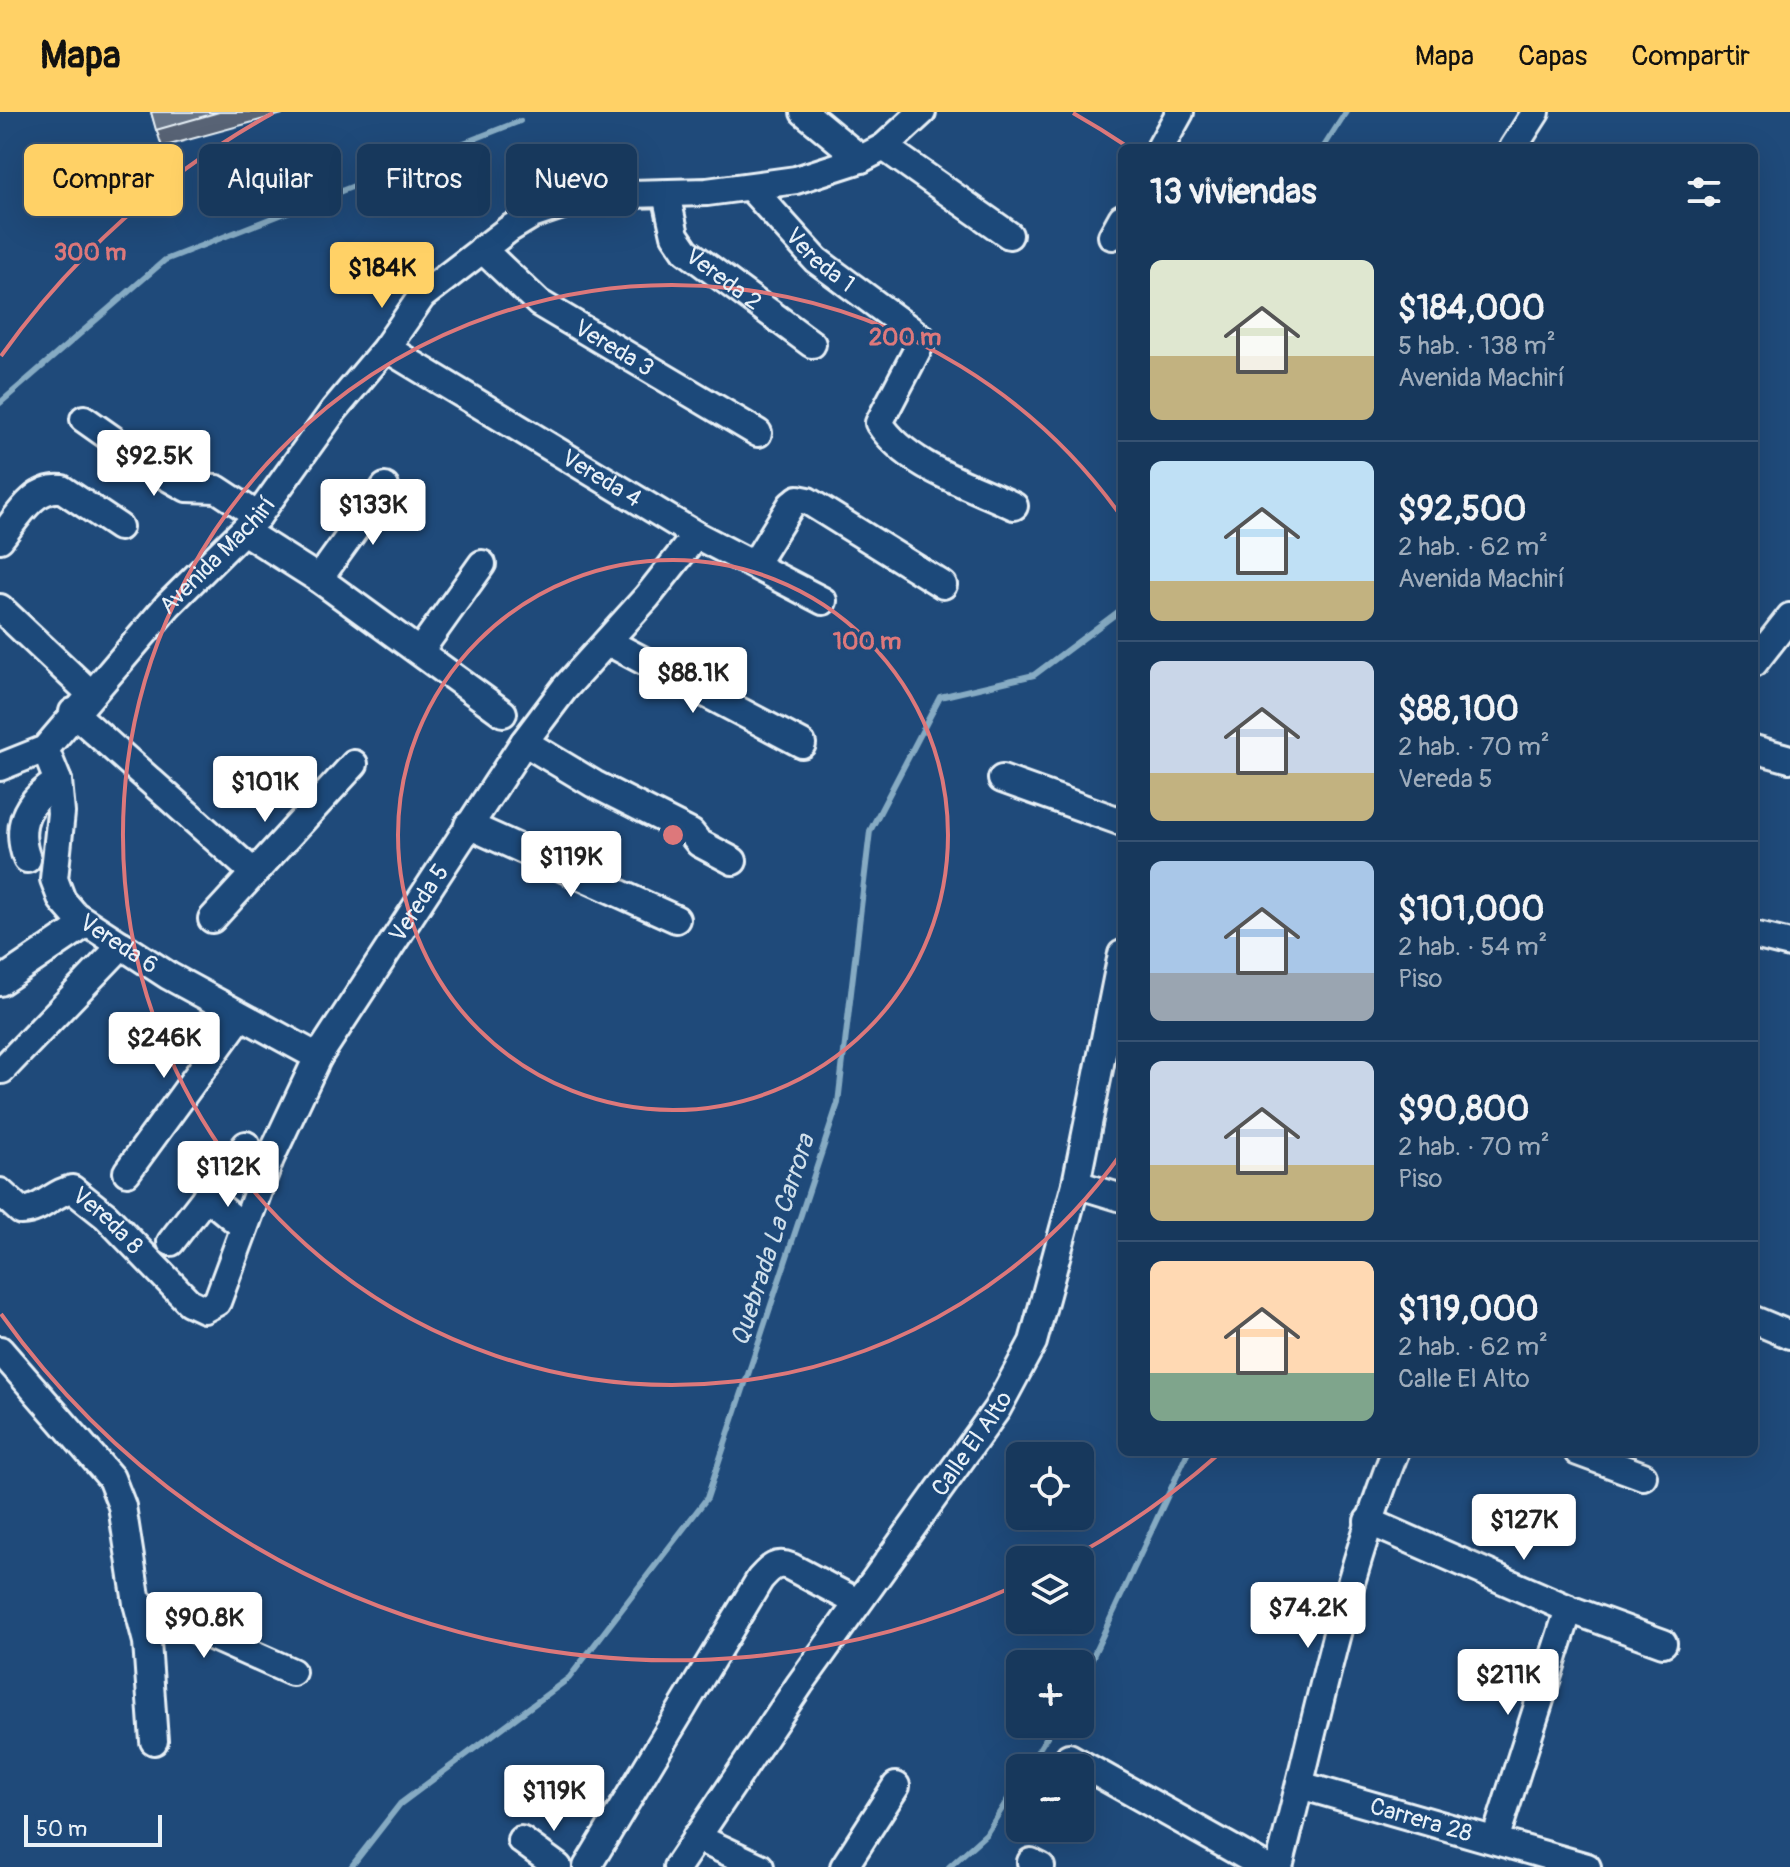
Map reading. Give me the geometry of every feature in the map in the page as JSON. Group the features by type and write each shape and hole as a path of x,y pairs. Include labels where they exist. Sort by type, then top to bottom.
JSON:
{"street":[{"path":"804,112 1009,235"},
{"name":"Avenida Machirí","path":"45,749 82,702 210,560 252,524 334,410 386,348 422,296 482,249 532,215 571,201 624,192 666,194 751,188 796,180 872,153 922,112"},
{"path":"1162,144 1180,112"},
{"path":"1516,144 1536,112"},
{"name":"Vereda 1","path":"751,188 816,260 923,339 879,423 889,438 915,459 1014,506"},
{"name":"Vereda 2","path":"666,194 675,235 686,251 812,344"},
{"name":"Vereda 3","path":"482,249 539,303 758,433"},
{"name":"Vereda 4","path":"386,348 696,535 823,601"},
{"path":"84,419 187,488 217,489 252,524 319,579 503,713"},
{"path":"319,579 385,487"},
{"path":"0,539 39,491 51,488 62,489 119,527"},
{"path":"755,563 791,505 798,499 808,501 943,585"},
{"name":"Vereda 5","path":"204,1309 217,1302 270,1159 318,1057 524,742 564,689 608,642 696,535"},
{"path":"420,651 482,564"},
{"path":"0,608 82,702 254,873"},
{"path":"1758,658 1790,617"},
{"path":"608,642 802,744"},
{"path":"524,742 594,784 691,833 699,843 733,861"},
{"path":"0,767 45,749"},
{"name":"Vereda 6","path":"45,749 58,781 61,813 54,879 62,900 87,923 122,945 240,1017 318,1057"},
{"path":"1758,750 1790,759"},
{"path":"212,919 354,764"},
{"path":"1002,779 1118,821"},
{"path":"27,859 21,844 22,819 31,802 58,781"},
{"path":"468,825 676,919"},
{"path":"0,982 87,923"},
{"path":"1758,936 1790,944"},
{"path":"2,1070 122,945"},
{"name":"Calle El Alto","path":"677,1867 857,1602 1016,1377 1033,1342 1076,1184 1118,974"},
{"path":"127,1172 240,1017"},
{"path":"171,1242 246,1145"},
{"path":"1076,1184 1118,1197"},
{"name":"Vereda 8","path":"0,1192 21,1211 36,1210 59,1192 72,1189 106,1216 189,1302 204,1309"},
{"path":"206,1196 244,1227"},
{"path":"1758,1322 1790,1335"},
{"path":"0,1350 111,1478 122,1506 137,1603 147,1642 154,1741"},
{"path":"1279,1867 1368,1521 1393,1456"},
{"path":"1589,1456 1643,1476"},
{"path":"1368,1521 1569,1609 1663,1643"},
{"path":"587,1867 760,1579 771,1567 782,1563 832,1586 857,1602"},
{"path":"137,1603 292,1672"},
{"path":"1495,1840 1569,1609"},
{"path":"1094,1771 1265,1867"},
{"name":"Carrera 28","path":"1300,1785 1587,1867"},
{"path":"844,1867 896,1786"},
{"path":"696,1837 760,1867"},
{"path":"521,1840 558,1867"}],"building":[{"path":"151,112 219,112 156,130"}],"waterway":[{"name":"Quebrada La Carrora","path":"1326,144 1346,112"},
{"path":"0,403 165,260 520,121"},
{"name":"Quebrada La Carrora","path":"351,1867 400,1804 569,1678 707,1498 838,1103 870,831 940,697 1034,675 1118,612"},
{"path":"1094,1654 1186,1456"},
{"path":"1036,1754 1046,1738"},
{"path":"949,1867 986,1834 1006,1802"}]}
